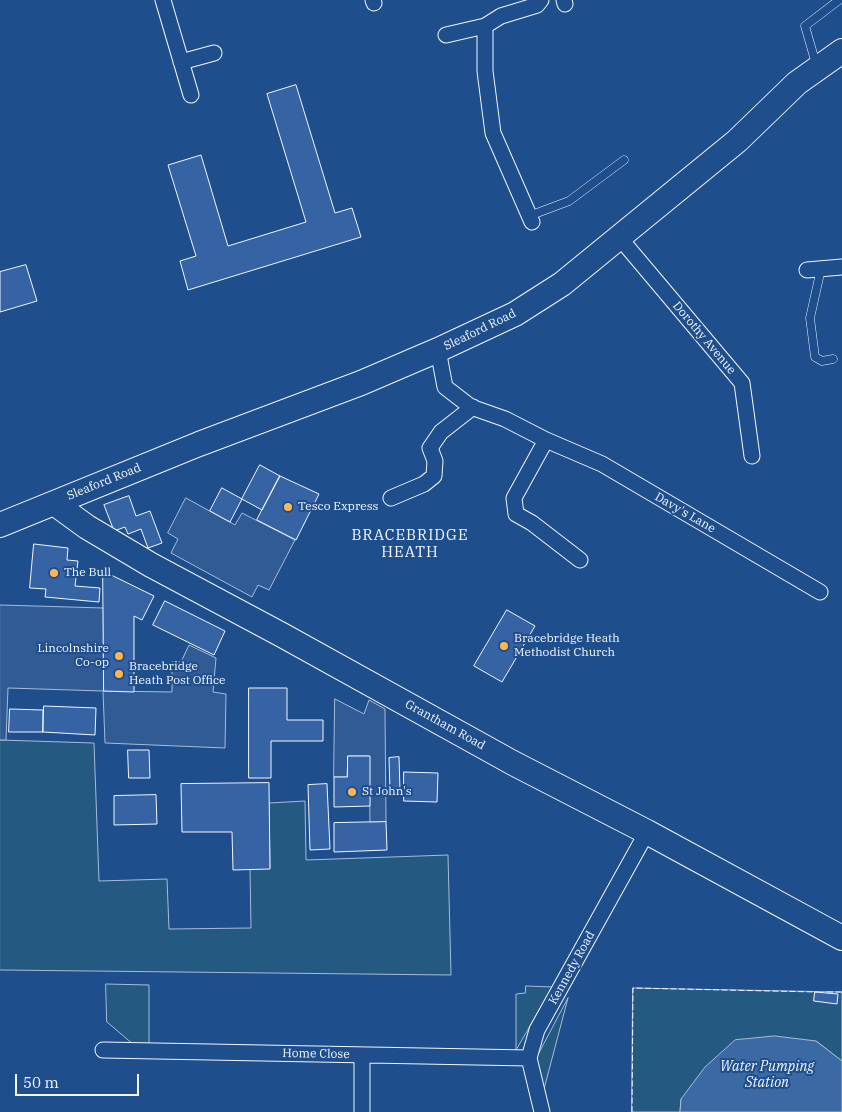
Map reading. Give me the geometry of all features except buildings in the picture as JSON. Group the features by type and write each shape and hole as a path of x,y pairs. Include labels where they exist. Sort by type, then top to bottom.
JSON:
{"main road":[{"name":"Sleaford Road","path":"0,526 206,441 361,383 515,314 562,284 737,141 797,83 842,51"},
{"name":"Grantham Road","path":"54,503 87,527 151,566 305,647 513,763 647,832 842,938"}],"street":[{"path":"163,0 191,95"},
{"path":"446,35 485,26 501,16 537,5 541,0"},
{"path":"485,26 485,71 493,133 530,219"},
{"path":"181,62 214,53"},
{"name":"Dorothy Avenue","path":"619,237 742,383 752,456"},
{"path":"814,269 842,267"},
{"name":"Davy's Lane","path":"438,350 445,387 473,408 505,419 546,440 602,464 820,592"},
{"path":"391,498 424,484 434,476 435,461 430,448 441,432 473,408"},
{"path":"546,440 514,498 516,514 532,523 580,560"},
{"name":"Kennedy Road","path":"542,1112 529,1058 537,1030 647,832"},
{"name":"Home Close","path":"103,1050 529,1058"},
{"path":"362,1055 362,1112"}],"lane":[{"path":"818,69 805,26 839,0"},
{"path":"530,219 569,201 624,160"},
{"path":"814,269 810,318 812,345 815,357 822,360 833,359"}],"shaded area":[{"path":"186,498 235,525 242,513 295,540 269,590 258,585 252,597 171,553 178,539 168,533"},
{"path":"0,605 104,608 104,691 172,692 172,662 181,662 189,645 216,658 213,692 226,694 225,748 105,743 103,691 8,688 6,740 0,740"},
{"path":"335,699 364,714 369,700 385,709 386,822 370,823 369,756 348,756 347,777 334,777"},
{"path":"0,740 94,743 99,881 167,879 169,929 251,928 250,869 270,868 269,803 305,801 306,860 448,855 451,975 0,970"},
{"path":"106,984 149,985 149,1047 134,1045 107,1022"},
{"path":"526,986 553,987 516,1050 516,994 525,993"},
{"path":"633,988 842,992 842,1061 816,1041 681,1099 680,1112 632,1112"},
{"path":"568,998 544,1089 536,1059"}],"water":[{"name":"Water Pumping Station","path":"775,1036 816,1041 842,1061 842,1112 680,1112 681,1099 705,1067 735,1040"}],"fence":[{"path":"632,1112 633,988 817,992"},
{"path":"827,992 842,992"}],"place":[{"name":"Tesco Express","path":"288,507"},
{"name":"The Bull","path":"54,573"},
{"name":"Bracebridge Heath Methodist Church","path":"504,646"},
{"name":"Lincolnshire Co-op","path":"119,656"},
{"name":"Bracebridge Heath Post Office","path":"119,674"},
{"name":"St John's","path":"352,792"}],"district":[{"name":"BRACEBRIDGE HEATH","path":"410,544"}]}
